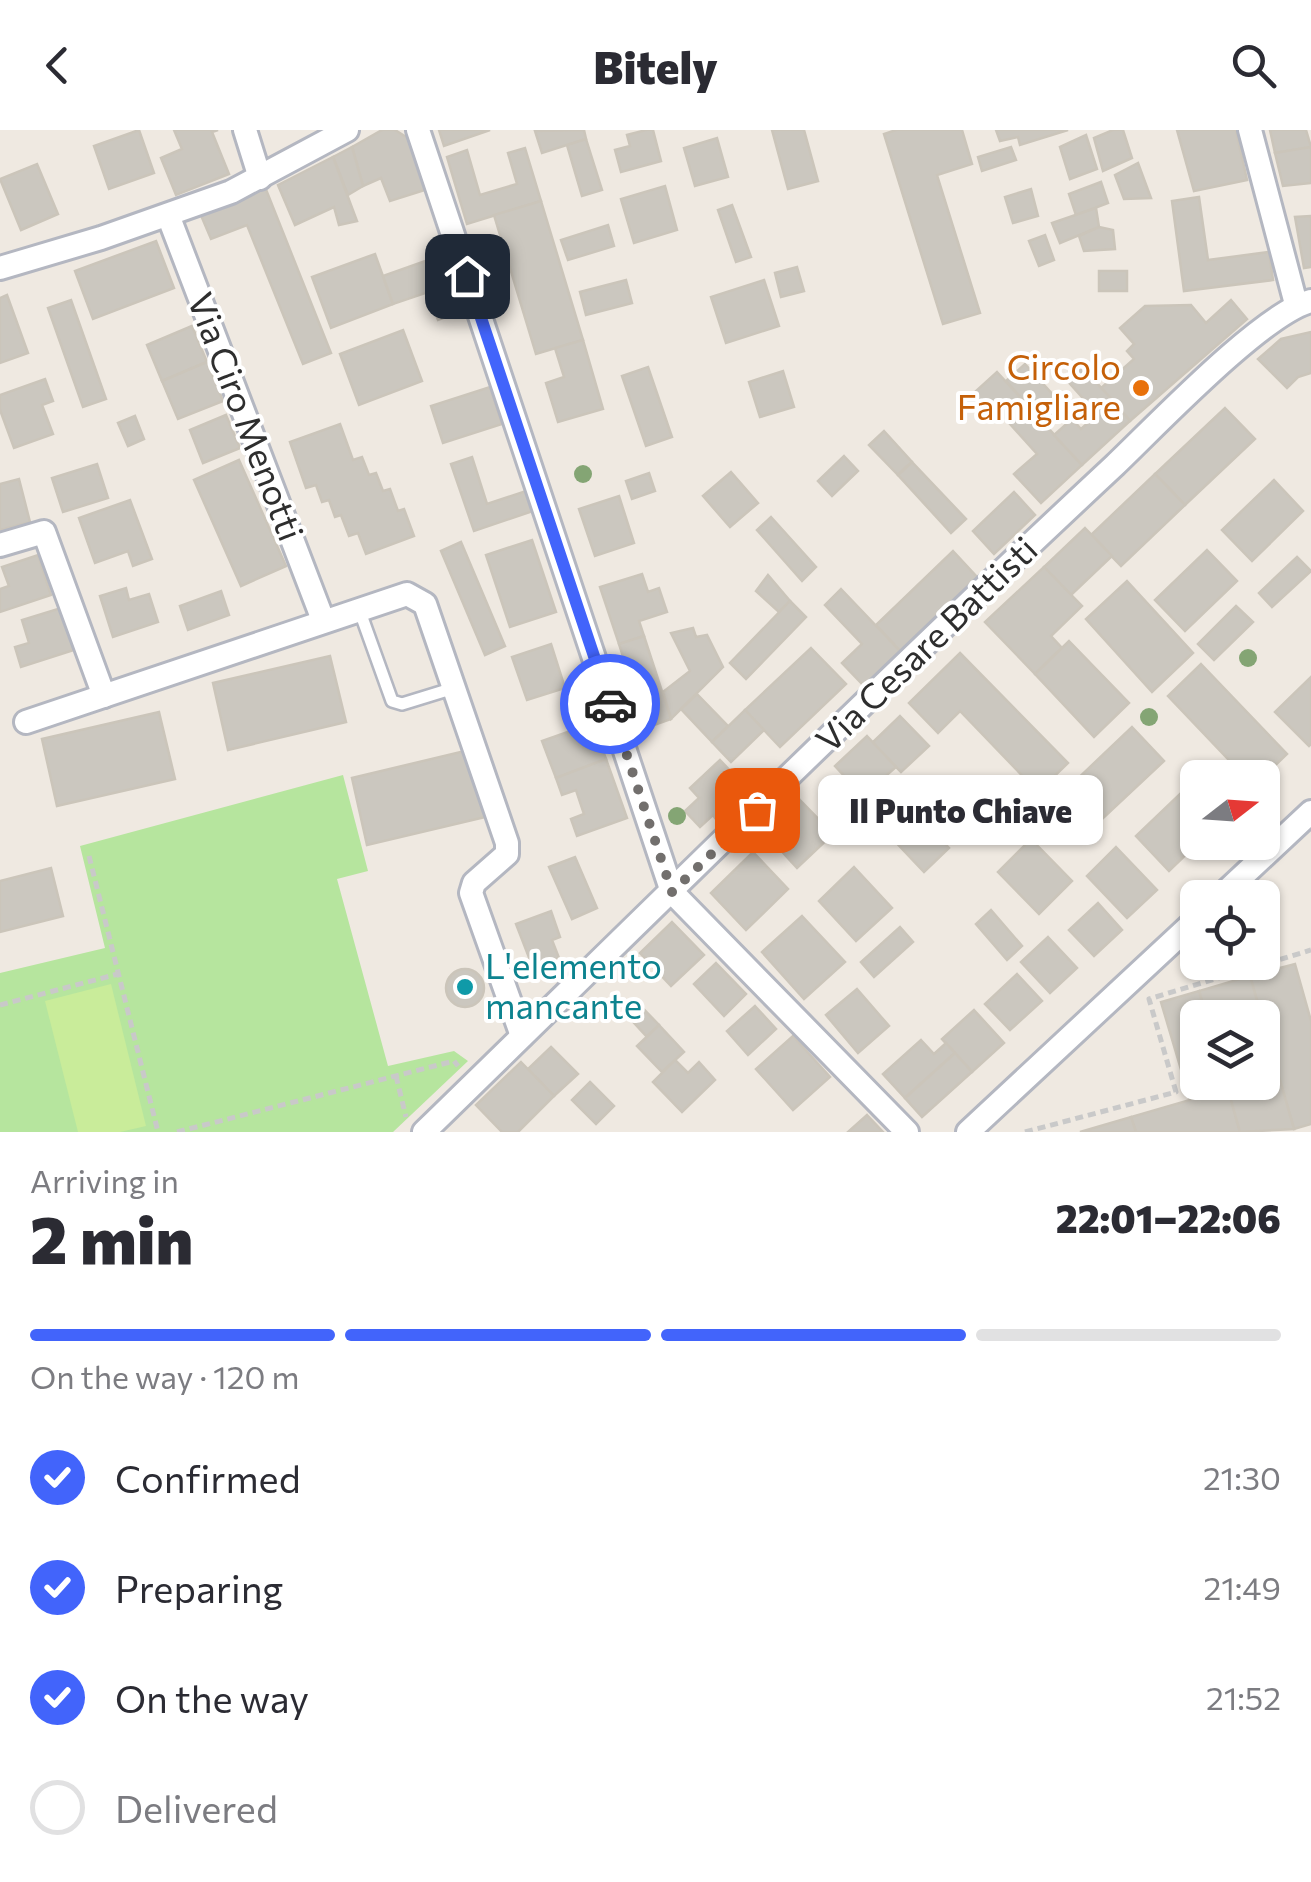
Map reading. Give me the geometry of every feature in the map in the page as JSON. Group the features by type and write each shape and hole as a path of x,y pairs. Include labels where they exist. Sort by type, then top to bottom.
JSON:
{"street":[{"path":"244,130 260,178"},
{"path":"0,268 168,215 260,178 347,130"},
{"path":"418,130 672,892 907,1132"},
{"path":"1250,130 1303,302"},
{"name":"Via Ciro Menotti","path":"168,215 324,620"},
{"name":"Via Cesare Battisti","path":"424,1132 1039,536 1242,346 1303,302"},
{"path":"0,545 44,532 104,696"},
{"path":"26,722 407,594 425,604 507,843 507,854 474,883 471,893 522,1036"},
{"path":"1239,880 1311,812"},
{"path":"968,1132 1180,935"}],"lane":[{"path":"359,609 392,701 402,704 454,688"}],"path":[{"path":"90,856 158,1132"},
{"path":"1026,1132 1176,1092 1149,999 1311,950"},
{"path":"0,1005 119,974"},
{"path":"177,1132 454,1062 475,1082"},
{"path":"396,1076 410,1132"}],"green space":[{"path":"343,775 368,871 337,879 388,1066 454,1051 468,1061 393,1132 0,1132 0,973 105,948 80,846"},
{"path":"111,984 146,1126 120,1132 78,1132 45,1001"}],"building":[{"path":"139,130 154,173 109,189 94,146"},
{"path":"174,130 218,130 212,132 229,174 176,195 161,158 182,149"},
{"path":"382,130 395,130 411,140 425,190 390,201 381,178 363,186 352,147"},
{"path":"439,130 490,130 444,146"},
{"path":"584,130 586,139 542,153 535,131"},
{"path":"653,130 661,161 621,172 615,150 630,146 627,135"},
{"path":"772,130 804,130 818,181 788,189"},
{"path":"896,130 962,130 972,164 937,175 980,313 943,324 884,134"},
{"path":"996,130 1068,130 1020,145 1018,137 1000,141"},
{"path":"1123,130 1132,158 1103,171 1094,138"},
{"path":"1177,130 1236,130 1247,180 1194,191"},
{"path":"1270,130 1306,130 1311,147 1275,153"},
{"path":"1086,135 1097,169 1070,179 1060,147"},
{"path":"717,138 728,177 695,186 684,148"},
{"path":"586,139 602,190 582,196 567,145"},
{"path":"352,147 363,186 348,195 333,157"},
{"path":"1011,147 1016,160 982,171 978,157"},
{"path":"1311,147 1311,183 1283,186 1275,153"},
{"path":"525,148 541,201 467,224 447,157 467,150 480,195 517,184 508,153"},
{"path":"333,157 357,221 339,225 334,207 295,225 278,185"},
{"path":"1138,163 1151,198 1124,199 1115,175"},
{"path":"37,164 58,214 21,230 0,179"},
{"path":"1101,182 1108,203 1076,215 1069,194"},
{"path":"665,186 677,230 634,243 621,199"},
{"path":"265,187 331,353 303,364 247,225 211,239 200,213"},
{"path":"1031,189 1038,216 1013,223 1005,197"},
{"path":"1199,197 1208,260 1269,252 1273,280 1184,291 1172,201"},
{"path":"541,201 583,340 536,354 494,215"},
{"path":"732,205 751,257 736,262 718,210"},
{"path":"1096,208 1099,227 1060,243 1052,223"},
{"path":"1311,216 1311,267 1304,268 1295,217"},
{"path":"608,225 614,246 568,260 561,240"},
{"path":"1099,227 1113,230 1115,249 1084,251 1079,236"},
{"path":"1045,235 1054,260 1039,266 1029,241"},
{"path":"156,241 174,288 93,319 75,271"},
{"path":"375,254 393,304 331,328 312,277"},
{"path":"445,254 465,310 438,320 428,292 393,304 383,276"},
{"path":"797,267 804,291 781,297 775,273"},
{"path":"1099,271 1127,271 1127,291 1099,291"},
{"path":"626,280 632,303 586,315 580,292"},
{"path":"764,280 779,326 726,343 711,297"},
{"path":"7,295 28,353 0,363 0,298"},
{"path":"71,300 106,399 83,407 48,308"},
{"path":"1231,300 1247,319 1130,421 1101,388 1134,359 1127,351 1134,344 1120,328 1145,306 1191,305 1206,323"},
{"path":"192,326 207,362 162,381 147,345"},
{"path":"403,330 422,381 359,405 340,354"},
{"path":"1311,332 1311,373 1298,377 1287,388 1258,359 1281,339"},
{"path":"583,340 603,409 558,422 546,383 564,377 555,348"},
{"path":"207,362 223,401 178,419 162,381"},
{"path":"1079,363 1113,401 1098,415 1064,377"},
{"path":"1025,364 1055,397 1036,414 1006,381"},
{"path":"648,367 672,437 646,446 622,376"},
{"path":"783,371 794,407 760,417 749,382"},
{"path":"997,372 1082,465 1041,503 1014,474 1037,454 991,403 978,415 965,401"},
{"path":"45,379 53,401 42,405 53,434 14,448 0,410 0,395"},
{"path":"490,387 502,424 443,443 431,406"},
{"path":"1113,401 1130,421 1082,465 1054,435 1072,419 1081,429"},
{"path":"1225,408 1255,439 1185,505 1155,474"},
{"path":"226,415 240,448 203,463 190,430"},
{"path":"135,416 144,439 128,446 118,423"},
{"path":"340,424 353,460 362,457 369,475 376,473 383,491 390,489 398,511 404,509 414,536 366,554 358,533 349,536 341,515 335,517 329,500 322,502 316,485 306,488 290,442"},
{"path":"884,431 912,462 898,475 869,445"},
{"path":"844,456 858,471 832,496 818,481"},
{"path":"472,457 487,504 526,491 533,511 474,531 451,464"},
{"path":"239,460 286,566 241,586 194,480"},
{"path":"912,462 966,519 951,533 898,475"},
{"path":"97,464 108,498 63,512 52,478"},
{"path":"731,472 758,503 730,527 703,496"},
{"path":"649,473 655,491 632,499 626,481"},
{"path":"1155,474 1185,505 1121,566 1091,535"},
{"path":"19,479 30,522 0,530 0,484"},
{"path":"1274,480 1303,511 1252,561 1222,530"},
{"path":"1014,492 1035,515 994,554 973,531"},
{"path":"619,496 634,543 595,556 579,509"},
{"path":"130,500 152,559 133,566 128,551 95,563 79,518"},
{"path":"771,517 816,567 802,581 757,530"},
{"path":"1085,528 1112,556 1071,595 1044,567"},
{"path":"532,540 556,612 510,627 486,555"},
{"path":"461,542 505,646 485,655 441,551"},
{"path":"1207,550 1237,581 1185,631 1155,600"},
{"path":"953,551 977,577 900,651 876,625"},
{"path":"38,555 51,595 0,612 0,589 9,586 2,567"},
{"path":"1297,557 1311,571 1272,607 1259,593"},
{"path":"1044,567 1082,606 1051,636 1062,648 1035,674 985,622"},
{"path":"642,574 648,592 659,588 667,612 639,621 644,636 619,644 600,587"},
{"path":"768,575 790,601 779,612 756,591"},
{"path":"1127,581 1193,653 1152,692 1086,619"},
{"path":"126,588 129,600 149,594 158,622 113,637 100,596"},
{"path":"841,589 900,651 864,686 842,663 862,644 825,605"},
{"path":"221,591 229,615 188,630 180,606"},
{"path":"790,601 806,617 746,679 730,663"},
{"path":"1236,606 1253,622 1214,660 1198,644"},
{"path":"61,608 74,650 21,667 15,647 29,643 22,620"},
{"path":"693,628 696,637 707,635 723,667 671,719 663,692 690,671 671,633"},
{"path":"644,636 671,719 646,728 619,644"},
{"path":"1069,641 1129,703 1094,737 1035,674"},
{"path":"551,644 565,688 527,700 512,657"},
{"path":"811,648 846,684 780,747 745,710"},
{"path":"960,653 1068,763 1038,792 960,711 938,733 909,703"},
{"path":"330,656 346,722 228,750 213,683"},
{"path":"1201,664 1287,754 1280,761 1229,760 1168,696"},
{"path":"1311,677 1311,744 1309,746 1275,712"},
{"path":"697,694 728,726 712,742 681,709"},
{"path":"745,710 764,730 731,762 712,742"},
{"path":"159,712 175,779 57,806 42,739"},
{"path":"900,716 929,746 901,772 872,743"},
{"path":"593,723 606,759 556,778 542,741"},
{"path":"1132,727 1164,761 1101,820 1070,786"},
{"path":"867,736 896,767 863,796 835,766"},
{"path":"469,750 485,817 367,845 352,778"},
{"path":"606,759 627,818 577,836 571,819 584,814 576,790 562,795 556,778"},
{"path":"720,760 750,792 718,822 713,815 700,827 685,811 699,798 690,788"},
{"path":"983,783 1010,810 976,842 950,816"},
{"path":"1180,794 1180,860 1169,871 1136,836"},
{"path":"800,800 833,834 797,868 765,833"},
{"path":"915,812 949,848 924,872 890,836"},
{"path":"1031,839 1072,881 1039,914 998,872"},
{"path":"1116,847 1157,890 1127,918 1087,876"},
{"path":"753,852 788,889 746,930 711,893"},
{"path":"575,857 597,908 572,919 549,867"},
{"path":"854,867 892,908 856,941 819,901"},
{"path":"51,868 63,916 0,932 0,881"},
{"path":"1098,903 1122,930 1094,956 1069,930"},
{"path":"991,910 1022,946 1007,960 976,924"},
{"path":"551,911 560,937 552,940 559,958 533,968 516,924"},
{"path":"802,916 845,962 804,999 762,952"},
{"path":"672,922 704,955 671,986 640,953"},
{"path":"900,927 913,942 874,977 861,962"},
{"path":"1048,937 1077,968 1050,993 1021,962"},
{"path":"716,963 746,994 724,1016 694,984"},
{"path":"1295,964 1311,1021 1311,1124 1294,1129 1280,1080 1280,1000 1257,1000 1251,980 1280,980 1280,968"},
{"name":"L'elemento mancante","path":"465,969 478,975 484,988 478,1001 465,1007 452,1001 446,988 452,975"},
{"path":"1017,974 1042,1001 1010,1030 985,1004"},
{"path":"1236,980 1251,980 1257,1000 1202,1000 1199,991"},
{"path":"857,989 889,1026 858,1053 826,1015"},
{"path":"1199,991 1202,1000 1180,1000 1180,1066 1161,1002"},
{"path":"636,1001 659,1025 647,1037 624,1012"},
{"path":"755,1006 776,1029 748,1055 727,1031"},
{"path":"974,1010 1004,1043 972,1072 942,1039"},
{"path":"659,1025 684,1052 662,1072 637,1046"},
{"path":"793,1036 830,1077 793,1110 756,1069"},
{"path":"921,1040 934,1054 946,1043 955,1053 905,1098 883,1074"},
{"path":"551,1047 578,1074 554,1096 528,1069"},
{"path":"955,1053 972,1072 922,1117 905,1098"},
{"path":"675,1060 688,1073 699,1062 715,1080 682,1112 653,1082"},
{"path":"521,1062 554,1096 518,1132 502,1132 476,1105"},
{"path":"1280,1080 1294,1129 1240,1132 1231,1100 1280,1100"},
{"path":"590,1082 614,1106 596,1124 572,1100"},
{"path":"1190,1100 1231,1100 1240,1132 1136,1132 1131,1117"},
{"path":"867,1115 883,1132 848,1132"},
{"path":"1131,1117 1136,1132 1080,1132"}],"way so far":[{"path":"610,704 672,892 757,810"}],"place":[{"name":"Circolo Famigliare","path":"1141,388"},
{"name":"Il Punto Chiave","path":"757,810"},
{"name":"L'elemento mancante","path":"465,987"}],"route":[{"path":"467,276 610,704"}]}
